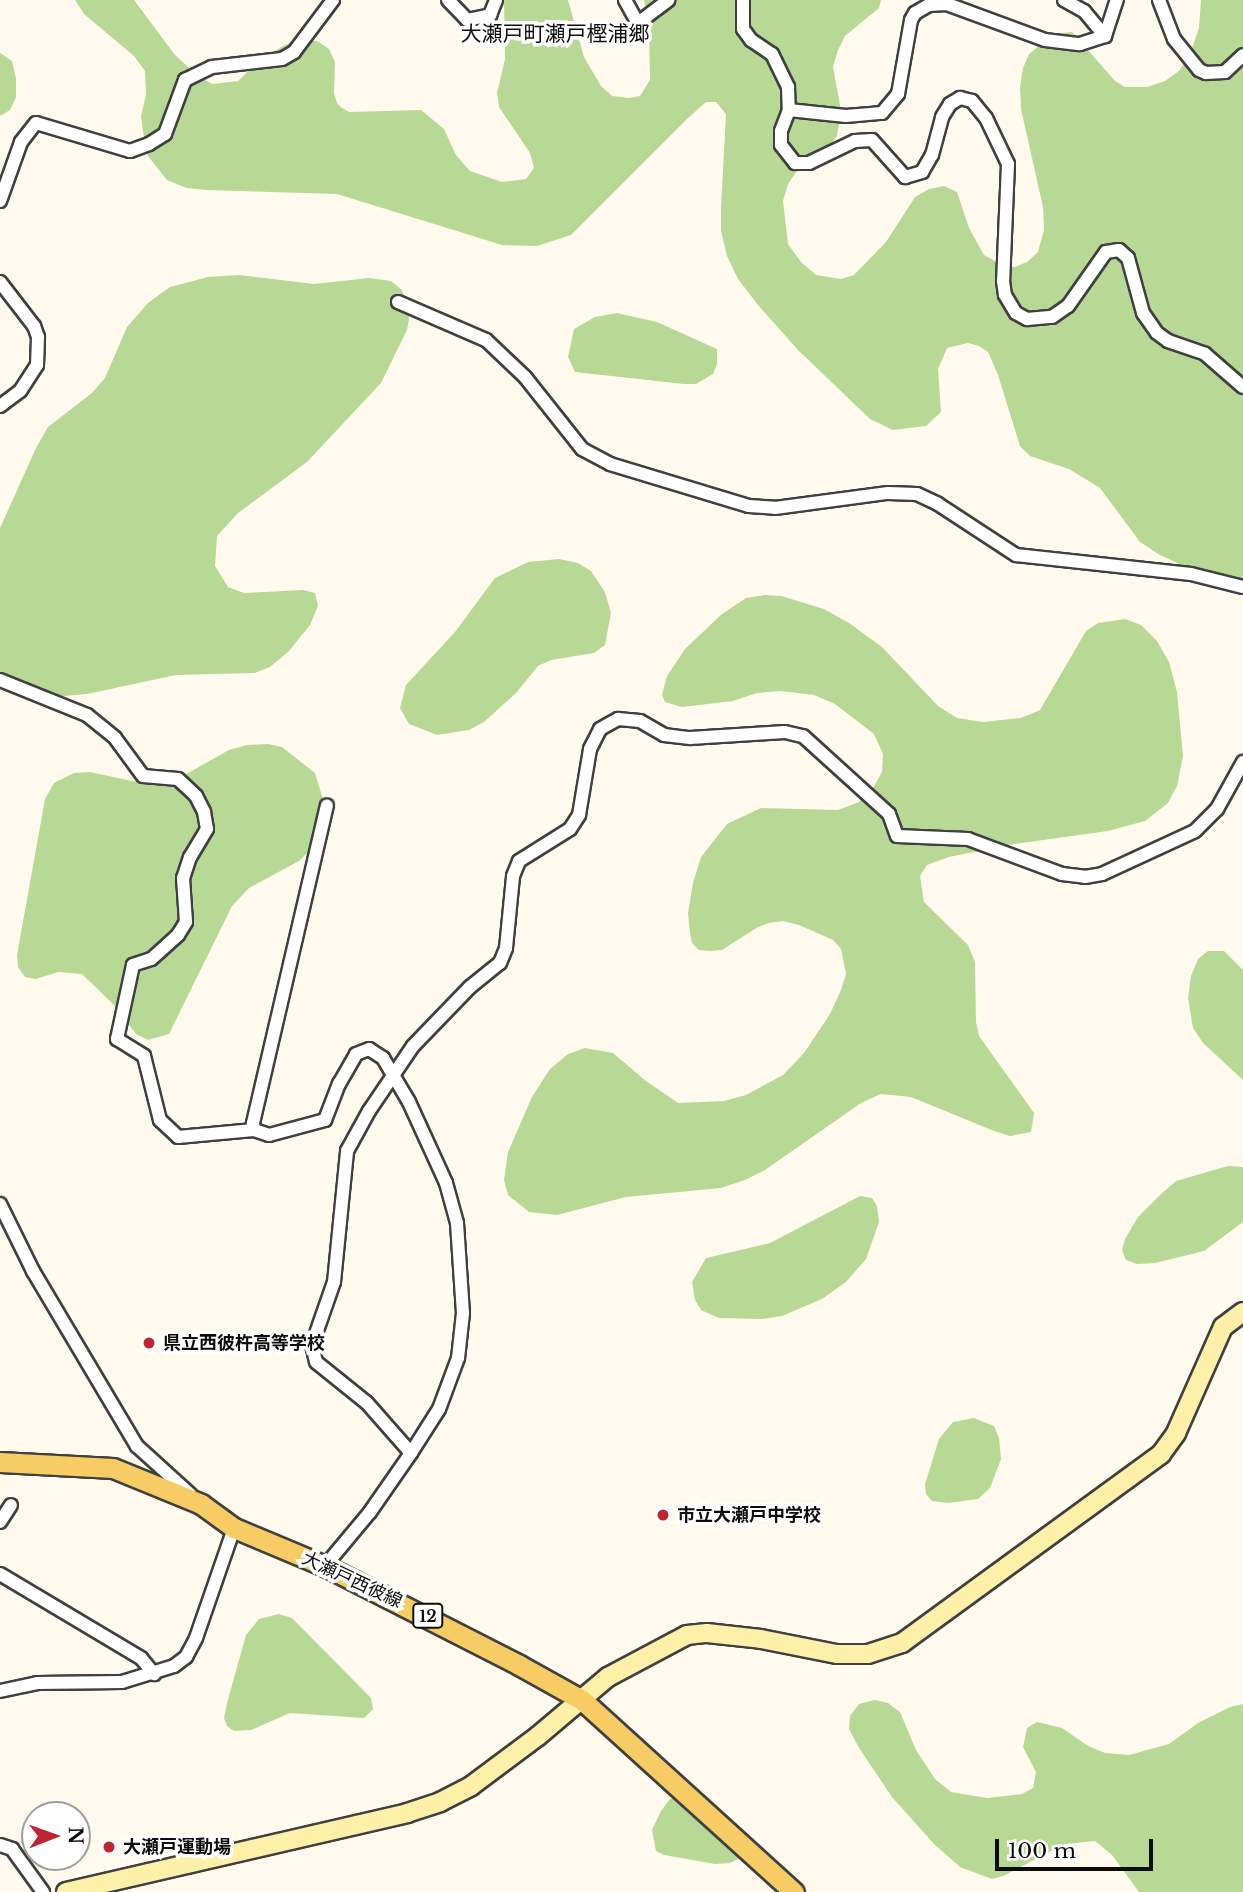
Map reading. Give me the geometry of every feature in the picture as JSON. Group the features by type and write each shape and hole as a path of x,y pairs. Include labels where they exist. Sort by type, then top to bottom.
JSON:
{"main road":[{"name":"大瀬戸西彼線","path":"0,1462 113,1468 201,1504 234,1528 325,1566 428,1616 582,1700 794,1892"}],"street":[{"path":"0,201 20,142 36,123 130,151 149,144 165,134 185,80 212,67 282,59 294,52 333,0"},
{"path":"448,0 467,20 490,15 496,0"},
{"path":"625,0 638,23 668,0"},
{"path":"743,0 743,29 751,40 772,54 781,67 788,87 789,110 781,131 781,145 795,163 809,163 855,141 872,140 905,177 922,172 932,155 942,117 950,104 960,98 972,101 986,118 1008,164 1003,281 1005,295 1016,313 1027,319 1052,317 1068,306 1106,253 1119,250 1128,258 1143,313 1157,333 1168,341 1211,358 1243,387"},
{"path":"1064,0 1084,11 1105,36"},
{"path":"1105,36 1117,0"},
{"path":"1158,0 1174,39 1199,70 1206,74 1225,72 1243,55"},
{"path":"789,110 846,116 882,113 898,94 911,20 915,13 929,5 947,4 1060,42 1080,44 1105,36"},
{"path":"0,282 34,326 38,337 37,365 20,391 0,406"},
{"path":"398,302 486,340 525,377 582,449 610,464 749,506 775,508 888,493 917,494 938,504 1016,555 1191,574 1243,587"},
{"path":"0,680 87,715 115,738 143,776 178,779 196,796 204,813 207,829 190,857 183,878 186,922 178,935 151,959 133,965 117,1039 144,1056 160,1120 177,1137 254,1130 269,1135 325,1120 339,1084 356,1054 369,1049 383,1058 395,1076 446,1182 457,1223 462,1271 463,1313 458,1358 439,1409 411,1453 370,1512 325,1566"},
{"path":"411,1453 367,1403 316,1362 312,1345 334,1282 347,1151 369,1111 413,1046 470,987 500,963 506,948 513,876 519,861 570,829 583,801 590,749 600,729 618,719 640,721 664,735 690,738 785,732 803,736 889,814 897,836 968,839 1062,874 1085,877 1102,874 1195,831 1217,809 1243,761"},
{"path":"254,1130 253,1124 327,804"},
{"path":"0,1204 47,1295 137,1446 201,1504"},
{"path":"66,1892 407,1813 440,1802 471,1786 608,1677 687,1635 707,1633 747,1638 837,1654 868,1654 901,1643 1161,1454 1176,1433 1223,1327 1243,1312"},
{"path":"0,1522 11,1505"},
{"path":"0,1690 37,1684 122,1682 174,1666 186,1657 197,1638 234,1528"},
{"path":"0,1574 141,1658 153,1674"},
{"path":"0,1845 12,1849 43,1892"}],"green space":[{"path":"75,0 134,0 175,55 199,77 213,84 238,81 262,58 285,45 299,40 317,41 329,49 335,62 334,93 342,108 349,112 421,110 444,129 456,155 470,171 502,182 526,179 534,168 530,153 499,107 497,93 505,59 504,0 568,0 584,57 601,86 612,96 629,98 640,96 650,80 649,27 644,0 881,0 879,8 845,36 838,50 833,67 841,110 837,136 831,145 802,163 788,184 783,201 788,244 801,262 816,275 841,279 854,275 886,242 915,197 929,189 944,186 957,192 969,228 984,255 1004,266 1015,267 1027,262 1038,252 1044,230 1043,207 1021,109 1020,87 1023,68 1029,54 1053,34 1072,32 1115,81 1125,87 1147,87 1165,81 1179,71 1190,54 1199,28 1201,0 1243,0 1243,585 1186,567 1160,555 1140,542 1100,488 1069,469 1030,456 1020,446 988,352 979,346 968,343 947,348 938,369 941,412 926,426 893,430 870,419 798,350 738,279 727,256 721,231 726,114 716,102 706,102 688,118 571,235 537,246 502,245 337,194 207,190 187,188 167,180 148,156 144,138 141,116 146,95 145,71 134,56 84,14"},
{"path":"0,53 12,61 16,97 10,110 0,116"},
{"path":"239,275 314,284 369,278 391,281 402,290 406,302 409,319 407,330 381,383 307,462 238,513 217,536 215,566 228,587 244,593 303,590 315,593 318,606 310,625 289,651 270,667 255,673 176,675 87,694 42,698 16,694 3,685 0,676 0,528 36,448 48,427 92,393 105,378 127,327 148,303 170,287 208,277"},
{"path":"617,313 657,322 717,349 717,364 713,374 696,384 684,384 575,372 568,357 574,329 595,317"},
{"path":"559,559 578,563 591,571 605,592 611,613 605,645 594,653 551,660 538,666 516,693 484,722 469,730 437,735 409,724 400,708 406,685 455,632 495,578 528,562"},
{"path":"781,596 824,609 849,623 882,647 938,706 957,718 983,722 1021,718 1040,710 1086,631 1098,623 1125,619 1141,625 1157,641 1169,662 1177,692 1183,756 1177,786 1168,803 1145,821 1108,831 1014,844 949,857 927,865 920,876 924,902 968,945 975,962 976,1022 979,1036 1034,1113 1031,1132 1010,1136 911,1097 881,1094 861,1103 765,1170 745,1180 721,1188 626,1197 557,1215 529,1212 508,1195 504,1180 508,1152 532,1097 550,1069 568,1054 585,1048 613,1053 678,1103 724,1101 746,1095 783,1075 804,1053 830,1014 841,990 846,974 841,949 833,940 799,925 783,921 769,923 722,950 710,951 699,950 692,943 690,934 688,913 701,857 727,824 761,808 838,810 859,802 872,790 882,772 883,754 874,734 835,704 814,695 781,691 757,693 733,701 682,707 665,702 662,695 667,676 685,649 722,614 746,598"},
{"path":"268,744 282,747 315,773 322,796 323,817 313,847 299,861 249,888 232,906 169,1034 148,1040 136,1034 114,1005 82,974 58,972 36,979 25,977 18,967 17,955 45,799 54,783 74,773 90,772 146,784 172,782 229,750 247,745"},
{"path":"1208,951 1224,951 1243,970 1243,1080 1203,1043 1193,1028 1188,998 1191,976 1198,959"},
{"path":"1228,1166 1243,1167 1243,1222 1204,1251 1155,1263 1137,1264 1126,1260 1122,1250 1125,1239 1138,1217 1160,1195 1176,1181"},
{"path":"860,1196 872,1198 877,1206 879,1222 866,1259 846,1282 822,1299 782,1316 762,1319 719,1318 701,1310 695,1300 692,1282 706,1258 770,1243"},
{"path":"974,1418 994,1426 999,1438 1001,1459 990,1488 978,1499 948,1503 932,1501 926,1494 925,1484 939,1439 953,1422"},
{"path":"279,1614 292,1618 371,1698 373,1709 364,1718 290,1713 251,1730 234,1731 227,1726 224,1718 227,1703 246,1635 259,1619"},
{"path":"875,1700 888,1703 900,1712 916,1750 935,1779 951,1792 987,1798 1022,1794 1033,1788 1036,1772 1023,1747 1027,1728 1037,1722 1062,1728 1088,1746 1105,1753 1129,1755 1169,1744 1198,1723 1230,1707 1243,1704 1243,1892 1139,1892 1112,1855 1095,1841 1065,1844 992,1879 960,1867 934,1844 892,1797 849,1729 850,1716 859,1704"},
{"path":"693,1792 705,1797 737,1825 746,1838 742,1857 730,1863 715,1864 664,1855 656,1851 652,1830 661,1811 670,1799"}],"place":[{"name":"県立西彼杵高等学校","path":"149,1343"},
{"name":"市立大瀬戸中学校","path":"663,1515"},
{"name":"大瀬戸運動場","path":"109,1847"}],"district":[{"name":"大瀬戸町瀬戸樫浦郷","path":"555,34"}]}
